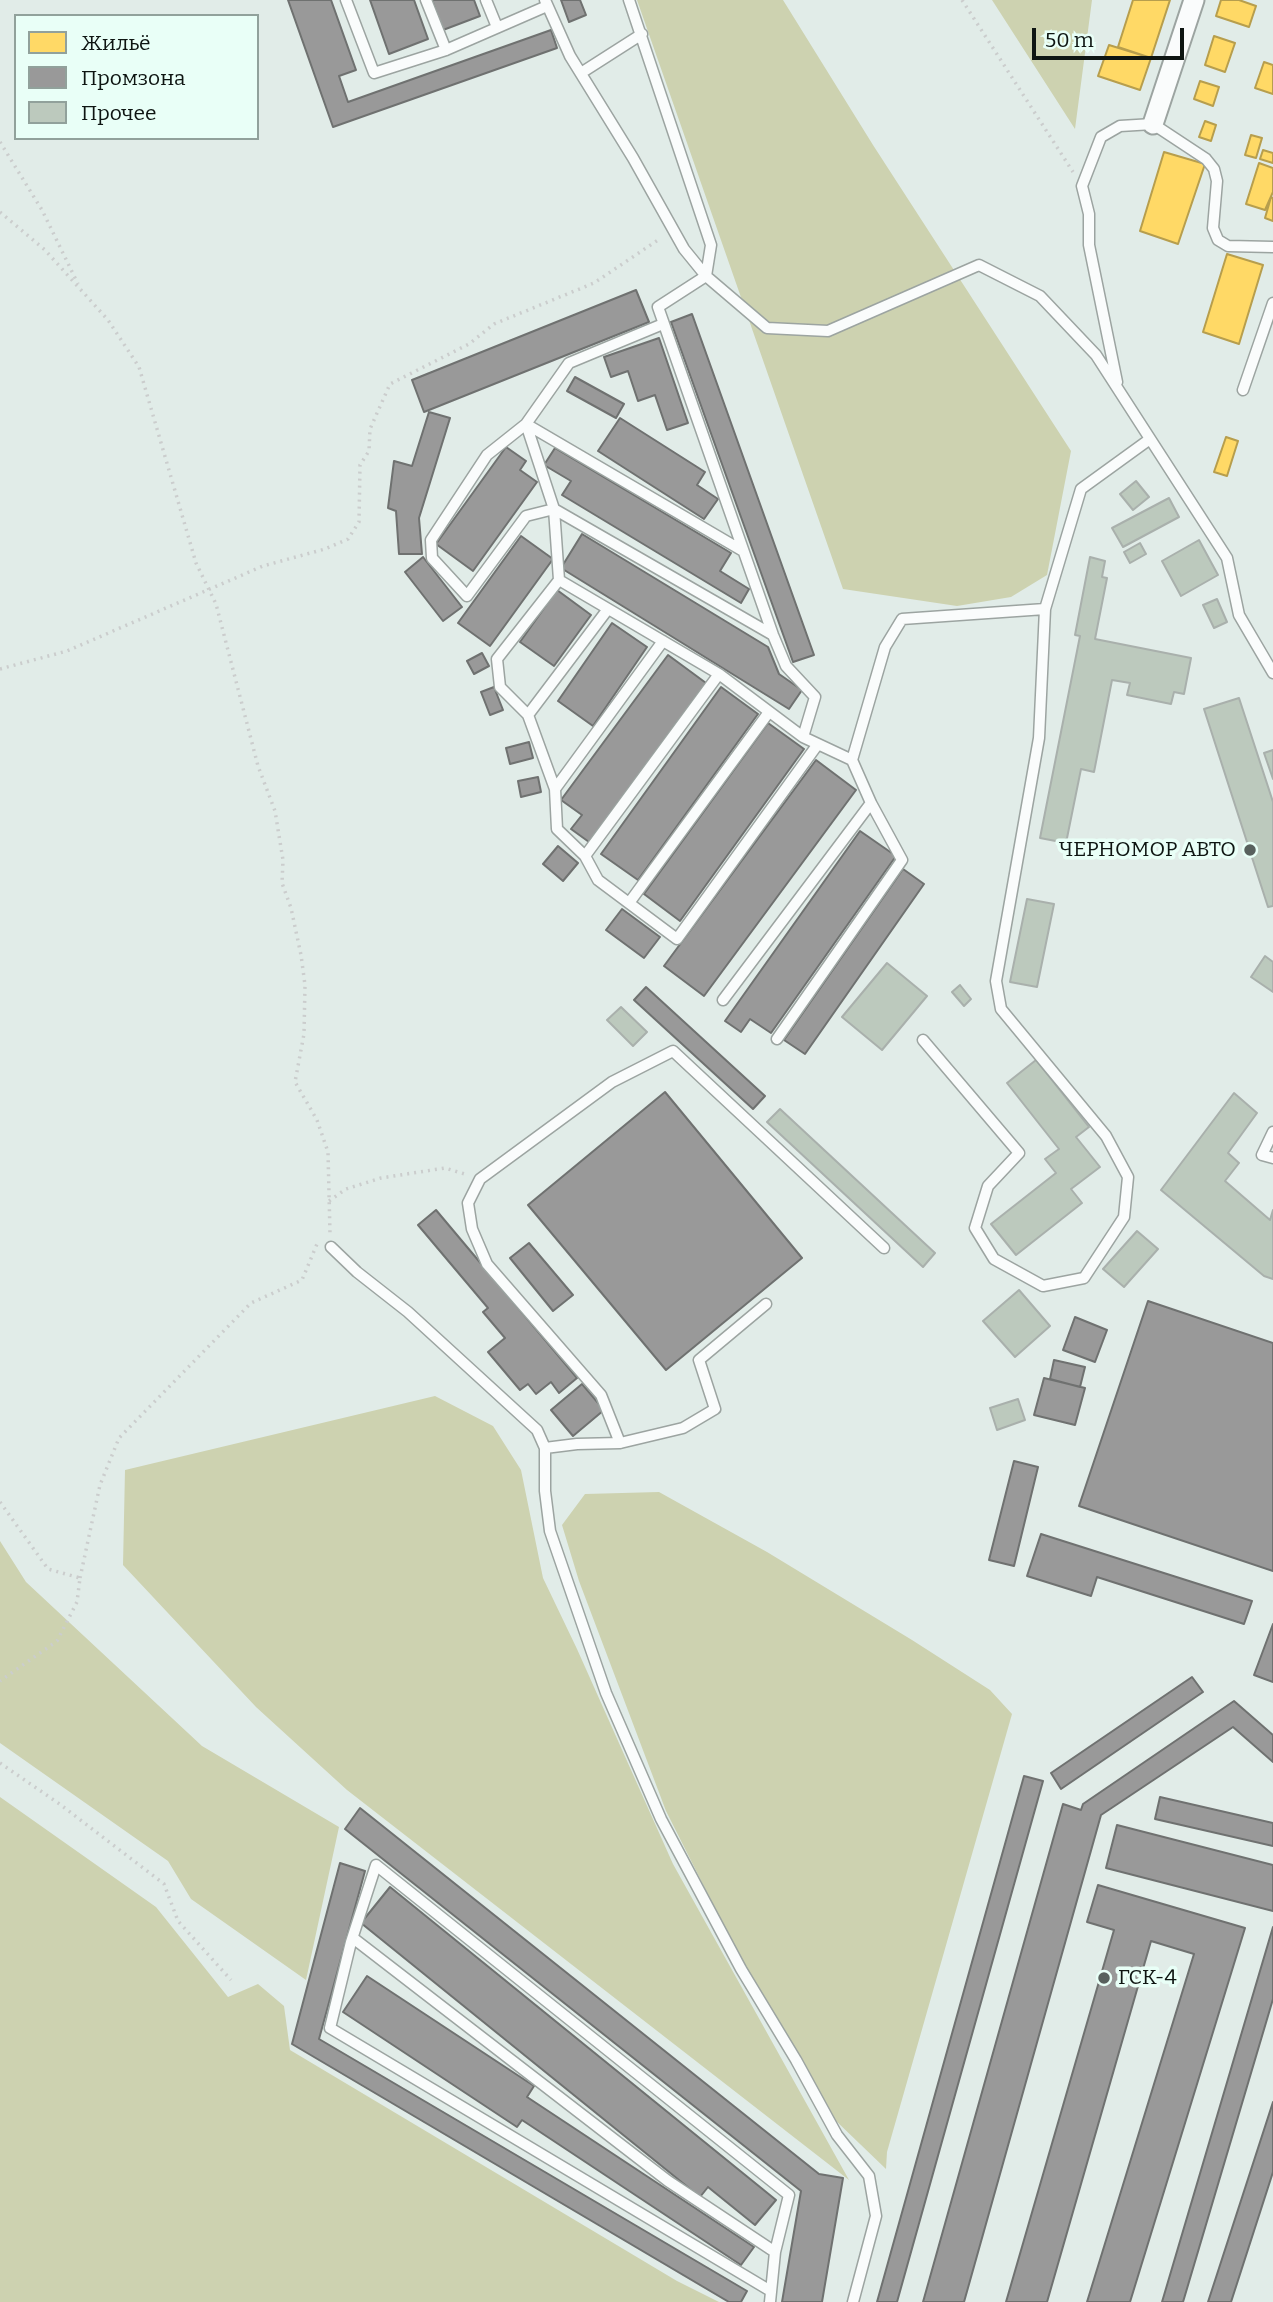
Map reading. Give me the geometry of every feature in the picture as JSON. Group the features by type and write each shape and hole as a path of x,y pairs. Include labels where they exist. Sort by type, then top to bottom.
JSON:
{"street":[{"path":"1153,124 1194,0"}],"lane":[{"path":"346,0 374,73 446,50 546,3 581,73 634,158 672,230 706,276 767,328 828,331 979,265 1040,296 1096,355 1227,558 1239,615 1273,673"},
{"path":"426,0 446,50"},
{"path":"486,0 497,27"},
{"path":"628,0 642,34 711,245 706,276 659,307 663,324 773,635 786,666 815,697 803,737"},
{"path":"581,73 642,34"},
{"path":"1120,392 1089,245 1089,215 1082,186 1101,137 1120,126 1153,124 1206,159 1214,169 1217,181 1213,228 1218,240 1228,246 1273,247"},
{"path":"1243,390 1271,316 1273,303"},
{"path":"663,324 569,363 526,424 487,455 431,540 432,558 467,596 526,516 554,509 773,635"},
{"path":"526,424 554,509 559,580 497,659 500,687 528,715 555,789 557,829 585,856 598,880 677,939 818,744"},
{"path":"526,424 743,551"},
{"path":"923,1040 1019,1153 988,1186 975,1228 994,1259 1043,1286 1084,1278 1124,1217 1128,1177 1106,1136 1001,1009 996,981 1039,738 1045,609 1081,489 1150,439"},
{"path":"559,580 719,674 803,737 852,760"},
{"path":"528,715 608,609"},
{"path":"777,1039 902,860 871,803 852,760 885,647 902,619 1045,609"},
{"path":"555,789 663,641"},
{"path":"585,856 719,674"},
{"path":"629,903 769,712"},
{"path":"723,1000 871,803"},
{"path":"620,1443 601,1395 487,1264 472,1228 468,1203 480,1179 612,1082 673,1051 884,1248"},
{"path":"1273,1132 1262,1155 1273,1158"},
{"path":"331,1247 537,1430 545,1448 545,1491 550,1531 606,1693 661,1819 741,1969 837,2135 869,2176 876,2216 853,2302"},
{"path":"545,1448 620,1443 683,1428 715,1409 699,1360 766,1304"},
{"path":"769,2290 330,2028 353,1938 376,1865 789,2195 775,2252 769,2290 770,2302"},
{"path":"353,1938 668,2181 775,2252"}],"path":[{"path":"962,0 1082,186"},
{"path":"0,142 42,210 82,290"},
{"path":"0,212 45,250 82,290 108,320 139,367 196,563 216,604 258,766 275,811 283,860 282,883 291,908 305,985 304,1034 295,1082 317,1120 328,1152 331,1247"},
{"path":"0,669 67,651 262,566 324,549 348,539 359,522 360,465 369,451 370,429 390,384 469,344 494,324 594,284 672,230"},
{"path":"329,1202 346,1189 369,1182 445,1168 480,1179"},
{"path":"0,1681 57,1641 77,1602 100,1485 120,1438 251,1303 302,1280 314,1248 329,1229"},
{"path":"0,1503 48,1569 80,1578"},
{"path":"0,1763 61,1805 163,1884 178,1921 231,1980"}],"green space":[{"path":"637,0 783,0 873,145 1071,451 1047,575 1011,597 957,606 843,589"},
{"path":"992,0 1092,0 1075,129"},
{"path":"435,1396 493,1426 521,1470 543,1578 673,1864 849,2180 347,1790 256,1707 123,1565 125,1470"},
{"path":"659,1492 767,1552 912,1640 990,1690 1012,1714 887,2152 886,2169 834,2119 740,1958 666,1811 579,1581 562,1525 585,1494"},
{"path":"0,1541 26,1582 202,1746 339,1827 306,1980 191,1899 168,1861 0,1743"},
{"path":"0,1797 156,1907 228,1997 258,1984 284,2006 290,2050 677,2281 719,2302 0,2302"}],"building: Жильё":[{"path":"1133,0 1170,0 1151,58 1118,47"},
{"path":"1221,0 1239,0 1256,6 1249,27 1216,16"},
{"path":"1214,36 1235,43 1225,72 1205,65"},
{"path":"1109,45 1151,58 1140,90 1098,76"},
{"path":"1264,62 1273,65 1273,94 1255,88"},
{"path":"1200,81 1219,87 1213,106 1194,99"},
{"path":"1205,121 1216,125 1211,141 1199,137"},
{"path":"1251,135 1262,138 1256,158 1245,155"},
{"path":"1263,150 1273,153 1273,163 1260,159"},
{"path":"1164,152 1205,164 1178,244 1140,231"},
{"path":"1259,163 1273,168 1273,192 1265,210 1246,204"},
{"path":"1271,197 1273,198 1273,221 1265,218"},
{"path":"1227,254 1263,265 1239,344 1203,332"},
{"path":"1226,437 1238,441 1227,476 1214,472"}],"building: Промзона":[{"path":"288,0 331,0 356,70 339,76 348,102 551,30 557,48 333,127"},
{"path":"370,0 414,0 428,39 389,54"},
{"path":"432,0 474,0 480,16 443,30"},
{"path":"561,0 580,0 586,15 569,22"},
{"path":"636,290 649,322 424,412 412,380"},
{"path":"692,314 814,655 793,662 671,322"},
{"path":"659,338 688,423 667,430 655,395 638,401 628,371 611,377 604,357"},
{"path":"575,377 624,404 616,418 567,391"},
{"path":"429,412 450,418 419,518 422,554 399,554 396,511 388,508 394,461 412,466"},
{"path":"620,418 705,472 697,485 718,499 704,519 598,451"},
{"path":"506,447 526,461 520,470 537,482 473,571 436,544"},
{"path":"555,448 731,553 720,571 749,589 741,603 562,495 571,481 544,465"},
{"path":"582,534 768,647 779,674 802,690 789,709 561,568"},
{"path":"521,536 553,559 490,646 458,623"},
{"path":"423,557 462,607 443,621 405,572"},
{"path":"557,590 591,615 554,666 520,642"},
{"path":"612,623 647,647 593,726 558,701"},
{"path":"482,653 489,666 474,674 467,661"},
{"path":"668,655 706,683 589,842 571,829 582,815 561,800"},
{"path":"494,687 503,710 490,715 481,692"},
{"path":"721,687 758,714 638,880 601,854"},
{"path":"768,723 804,749 680,921 644,894"},
{"path":"529,742 533,758 510,764 506,748"},
{"path":"816,760 856,790 704,996 664,966"},
{"path":"538,777 541,792 521,797 518,781"},
{"path":"860,831 896,856 771,1033 750,1019 741,1032 725,1021"},
{"path":"558,846 578,863 563,881 543,864"},
{"path":"903,869 924,884 805,1054 784,1040"},
{"path":"622,909 660,937 644,958 606,930"},
{"path":"646,987 765,1096 753,1109 634,1000"},
{"path":"665,1092 802,1258 666,1370 528,1205"},
{"path":"436,1210 577,1378 559,1393 551,1382 536,1394 528,1384 520,1390 488,1352 505,1338 483,1312 488,1308 418,1225"},
{"path":"529,1243 573,1295 553,1311 510,1258"},
{"path":"1148,1301 1273,1343 1273,1571 1079,1506"},
{"path":"1075,1317 1107,1330 1095,1362 1063,1350"},
{"path":"1054,1360 1085,1367 1080,1387 1050,1379"},
{"path":"1044,1378 1085,1388 1075,1425 1034,1415"},
{"path":"582,1384 604,1410 573,1436 551,1410"},
{"path":"1014,1461 1038,1467 1014,1566 989,1560"},
{"path":"1041,1534 1252,1601 1244,1624 1097,1577 1091,1596 1027,1576"},
{"path":"1273,1624 1273,1682 1254,1675"},
{"path":"1192,1677 1203,1692 1061,1789 1051,1773"},
{"path":"1234,1701 1273,1735 1273,1762 1233,1727 1101,1815 964,2302 923,2302 1063,1804 1081,1810 1083,1804"},
{"path":"1024,1776 1043,1781 897,2302 877,2302"},
{"path":"1160,1797 1273,1823 1273,1846 1155,1819"},
{"path":"360,1808 819,2174 843,2178 822,2302 782,2302 801,2191 345,1829"},
{"path":"1117,1825 1273,1865 1273,1911 1106,1868"},
{"path":"340,1863 365,1871 319,2039 747,2291 741,2302 729,2302 292,2044"},
{"path":"1098,1885 1245,1928 1130,2302 1087,2302 1194,1954 1151,1941 1047,2302 1006,2302 1114,1930 1087,1922"},
{"path":"390,1887 776,2200 755,2225 708,2187 700,2197 361,1923"},
{"path":"1273,1927 1273,1999 1183,2302 1162,2302"},
{"path":"367,1976 534,2086 527,2097 754,2247 741,2265 522,2120 517,2127 343,2012"},
{"path":"1273,2102 1273,2172 1231,2302 1208,2302"}],"building: Прочее":[{"path":"1136,481 1149,497 1133,510 1120,494"},
{"path":"1169,498 1179,517 1123,547 1112,528"},
{"path":"1199,540 1218,575 1181,596 1162,561"},
{"path":"1140,543 1146,554 1130,563 1124,552"},
{"path":"1090,557 1105,561 1102,577 1107,578 1095,639 1191,658 1184,694 1174,692 1171,704 1127,695 1130,683 1112,680 1094,772 1081,769 1066,843 1040,838 1080,636 1075,635"},
{"path":"1217,599 1227,622 1214,628 1203,605"},
{"path":"1239,698 1273,802 1273,906 1268,907 1204,709"},
{"path":"1273,750 1273,779 1264,753"},
{"path":"1027,899 1054,904 1037,987 1010,982"},
{"path":"1265,956 1273,962 1273,992 1251,977"},
{"path":"887,963 927,996 882,1050 842,1017"},
{"path":"960,985 971,999 964,1006 952,992"},
{"path":"621,1007 647,1032 633,1046 607,1020"},
{"path":"1036,1060 1089,1127 1076,1137 1100,1167 1071,1189 1082,1203 1016,1255 991,1224 1056,1173 1045,1159 1059,1149 1007,1083"},
{"path":"1234,1093 1257,1113 1228,1153 1239,1163 1225,1181 1270,1220 1273,1210 1273,1279 1264,1276 1161,1190"},
{"path":"780,1109 935,1253 923,1267 767,1122"},
{"path":"1137,1231 1158,1249 1124,1287 1103,1269"},
{"path":"1019,1290 1050,1326 1015,1357 983,1321"},
{"path":"1018,1399 1025,1420 997,1430 990,1408"}],"place":[{"name":"ЧЕРНОМОР АВТО","path":"1250,850"},
{"name":"ГСК-4","path":"1104,1978"}]}
